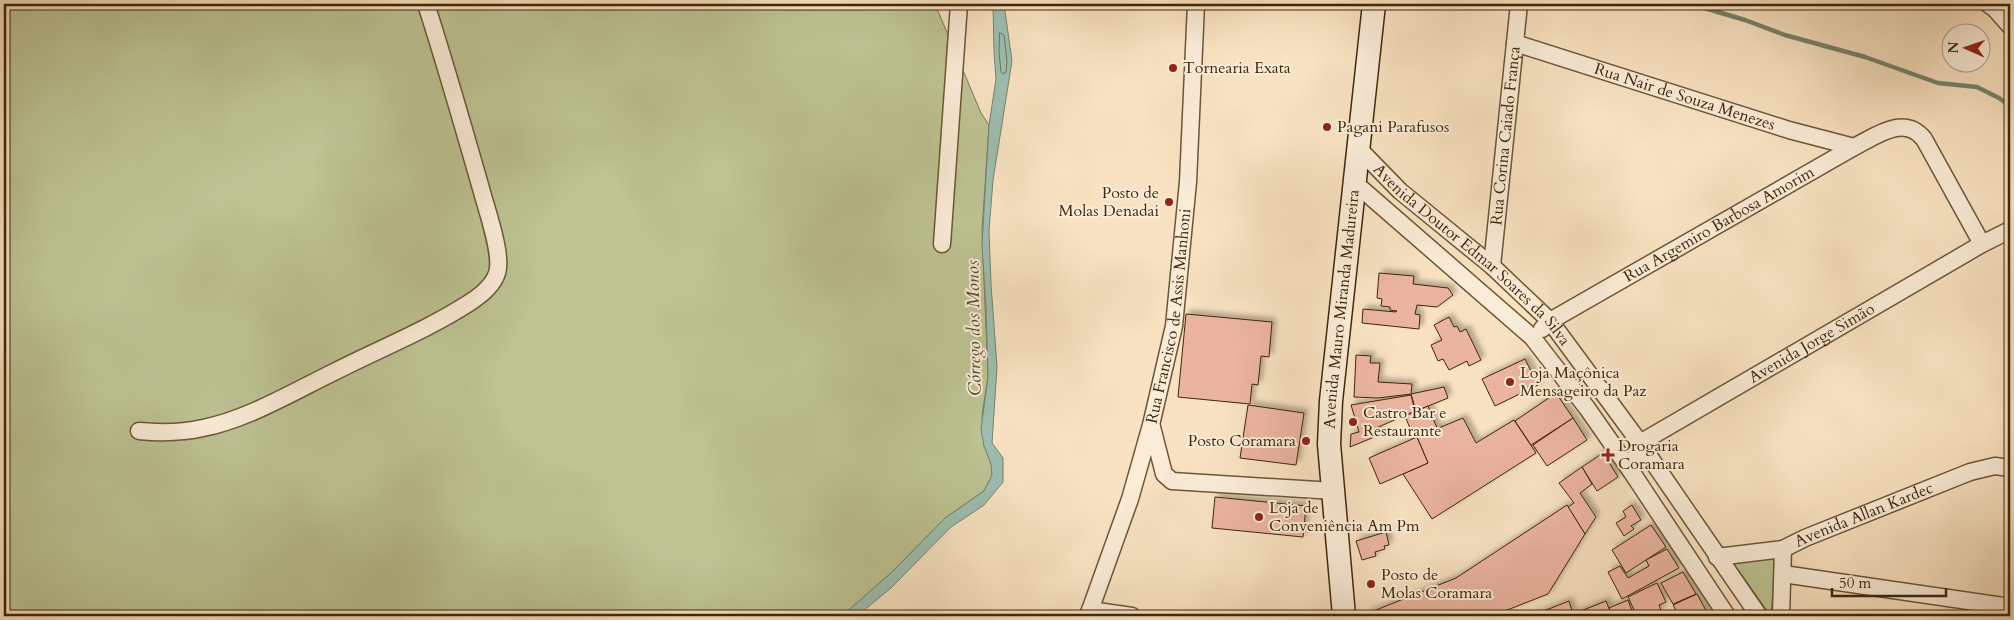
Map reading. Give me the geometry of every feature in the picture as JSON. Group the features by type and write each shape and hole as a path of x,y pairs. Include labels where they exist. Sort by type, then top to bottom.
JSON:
{"main road":[{"name":"Avenida Mauro Miranda Madureira","path":"1344,616 1329,444 1331,401 1374,4"}],"street":[{"path":"139,432 164,434 204,428 255,411 436,321 470,302 494,281 498,272 498,263 493,234 455,96 426,4"},
{"path":"942,244 959,4"},
{"name":"Rua Francisco de Assis Manhoni","path":"1089,613 1130,499 1151,425 1174,326 1188,182 1196,4"},
{"name":"Rua Corina Caiado França","path":"1492,266 1519,4"},
{"path":"1988,4 2010,26"},
{"name":"Rua Nair de Souza Menezes","path":"1515,43 1789,130 1854,147"},
{"name":"Rua Argemiro Barbosa Amorim","path":"1532,337 1550,321 1854,147 1892,128 1912,129 1924,139 1982,244"},
{"name":"Avenida Doutor Edmar Soares da Silva","path":"1359,148 1400,191 1492,266 1550,321 1640,443 1758,616"},
{"name":"Avenida Doutor Edmar Soares da Silva","path":"1356,184 1532,337 1631,471 1727,616"},
{"name":"Avenida Jorge Simão","path":"1640,443 1982,244 2010,230"},
{"path":"1151,425 1164,474 1172,481 1334,492"},
{"path":"1631,471 1640,443"},
{"name":"Avenida Allan Kardec","path":"1781,616 1783,549 1805,538 1970,472 1995,466 2010,468"},
{"path":"1667,524 1686,511"},
{"path":"1717,557 1783,549"},
{"path":"1783,574 2010,607"},
{"path":"1089,613 1132,616"}],"green space":[{"path":"4,4 935,4 981,113 989,125 982,231 988,377 982,415 984,446 992,466 992,475 984,491 945,518 892,572 842,616 4,616"},
{"path":"1775,557 1771,616 1734,564"}],"water":[{"path":"993,4 1004,4 1012,61 993,180 989,231 997,367 992,443 1003,458 1003,482 984,505 951,527 891,588 857,616 842,616 892,572 945,518 984,491 992,475 991,464 984,446 981,429 988,377 982,245 989,125 996,79"}],"building":[{"path":"1379,273 1414,276 1413,284 1448,288 1453,295 1437,307 1417,305 1415,314 1420,315 1419,329 1362,323 1363,309 1397,311 1390,310 1390,307 1381,306 1382,299 1377,298"},
{"path":"1186,314 1272,322 1269,357 1261,356 1258,385 1252,384 1250,404 1178,397"},
{"path":"1449,317 1454,327 1457,326 1460,332 1466,329 1481,360 1469,366 1467,361 1449,370 1443,359 1438,361 1431,345 1442,340 1434,325"},
{"path":"1356,355 1371,356 1370,363 1380,363 1378,382 1412,384 1411,394 1378,398 1354,397"},
{"name":"Loja Maçônica Mensageiro da Paz","path":"1525,359 1538,385 1495,406 1482,379"},
{"path":"1444,387 1448,398 1416,411 1411,394"},
{"path":"1556,393 1573,418 1531,445 1515,421"},
{"path":"1411,395 1415,411 1376,428 1379,435 1350,447 1351,434 1359,432 1351,405"},
{"path":"1248,405 1304,413 1296,465 1240,458"},
{"path":"1428,406 1437,428 1414,438 1405,416"},
{"path":"1463,418 1476,443 1514,420 1536,453 1432,519 1403,474 1428,463 1417,437"},
{"path":"1573,418 1587,440 1547,466 1533,445"},
{"path":"1417,437 1428,463 1380,484 1369,458"},
{"path":"1603,453 1618,477 1597,491 1582,467"},
{"path":"1582,467 1592,484 1580,493 1596,517 1585,534 1568,507 1574,503 1559,483"},
{"name":"Loja de Conveniência Am Pm","path":"1215,497 1306,506 1303,537 1212,528"},
{"path":"1567,505 1585,534 1548,594 1492,616 1367,616 1366,614 1456,578"},
{"path":"1632,505 1641,520 1631,526 1634,529 1624,536 1616,523 1626,517 1623,511"},
{"path":"1651,525 1666,547 1626,573 1612,550"},
{"path":"1386,532 1389,545 1384,546 1385,549 1375,552 1376,556 1362,560 1356,541"},
{"path":"1667,549 1679,568 1622,599 1608,572 1620,566 1628,578 1649,566 1646,560"},
{"path":"1683,572 1696,594 1673,604 1661,583"},
{"path":"1657,583 1666,602 1659,605 1661,610 1650,616 1648,612 1637,616 1628,597"},
{"path":"1697,594 1709,616 1679,616 1673,605"},
{"path":"1628,600 1634,616 1612,616 1609,608"},
{"path":"1569,601 1573,614 1606,601 1612,616 1531,616"}],"waterway":[{"path":"1691,4 1745,20 1785,35 1865,57 1938,83 1977,87 2010,106"}],"place":[{"name":"Tornearia Exata","path":"1173,68"},
{"name":"Pagani Parafusos","path":"1327,127"},
{"name":"Posto de Molas Denadai","path":"1169,202"},
{"name":"Loja Maçônica Mensageiro da Paz","path":"1510,382"},
{"name":"Castro Bar e Restaurante","path":"1353,422"},
{"name":"Posto Coramara","path":"1306,441"},
{"name":"Drogaria Coramara","path":"1608,455"},
{"name":"Loja de Conveniência Am Pm","path":"1259,517"},
{"name":"Posto de Molas Coramara","path":"1371,584"}],"water label":[{"name":"Córrego dos Monos","path":"974,328"}]}
